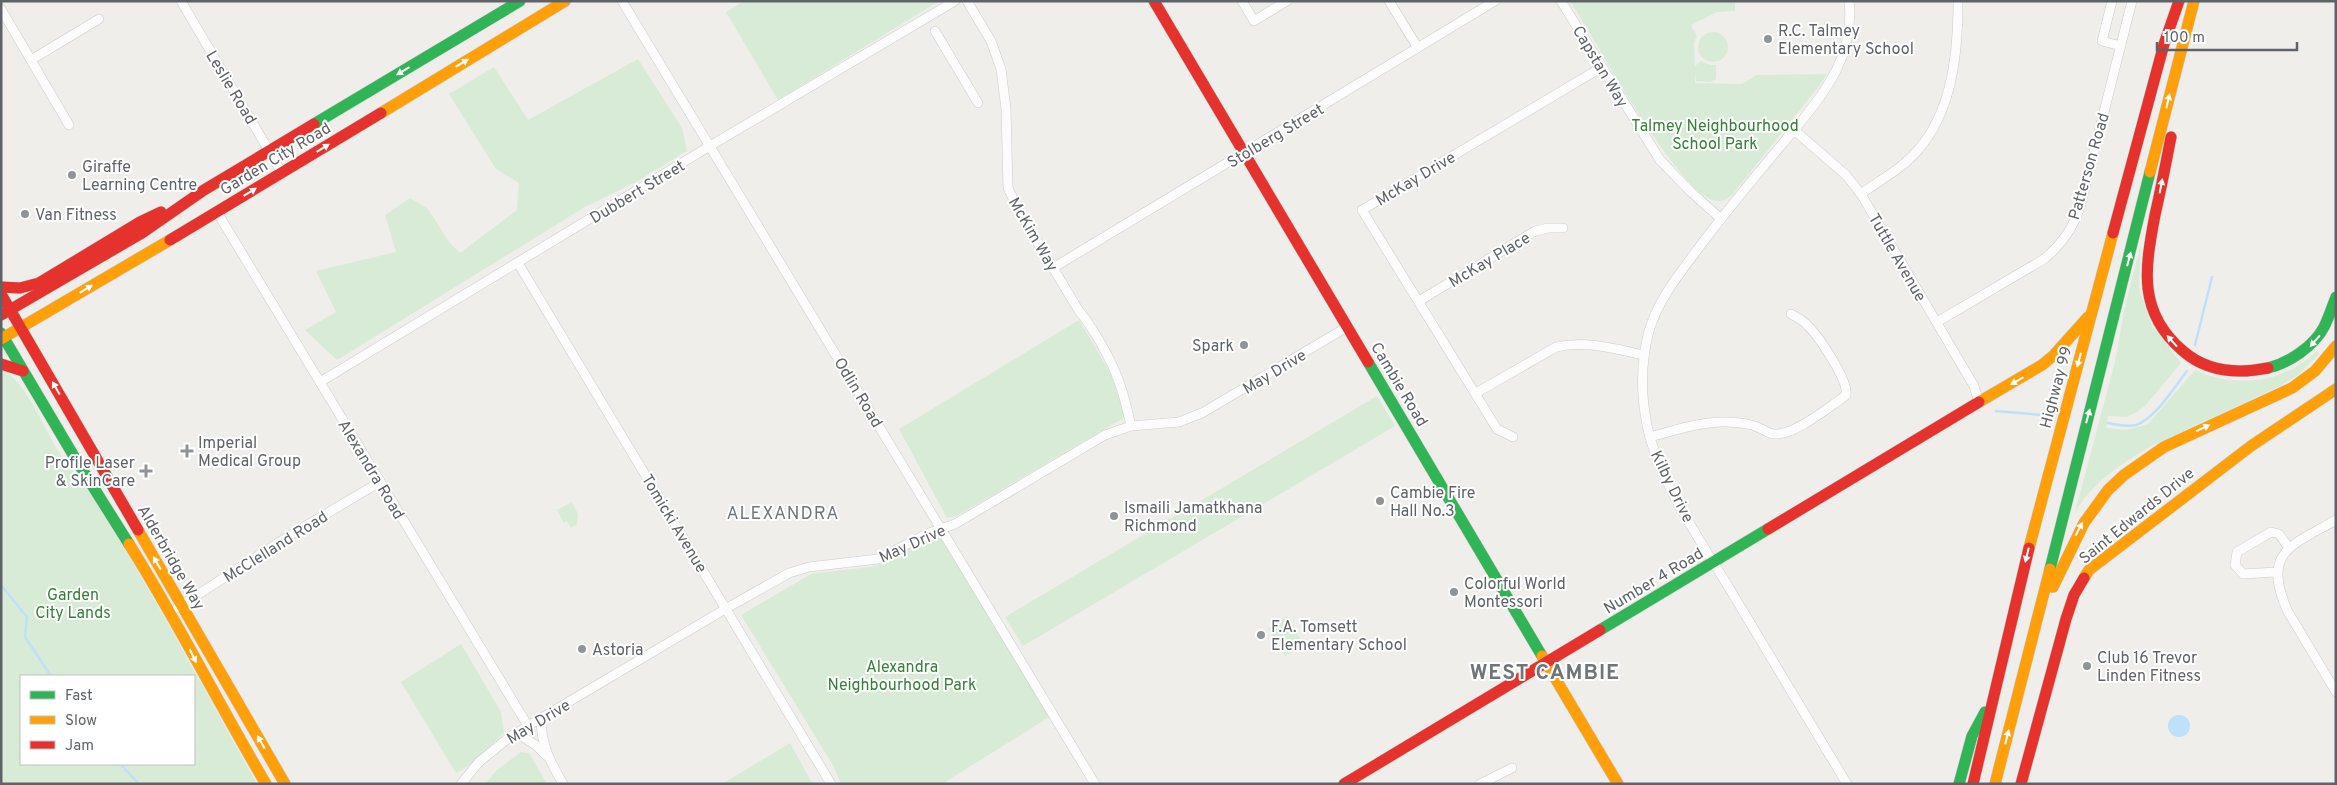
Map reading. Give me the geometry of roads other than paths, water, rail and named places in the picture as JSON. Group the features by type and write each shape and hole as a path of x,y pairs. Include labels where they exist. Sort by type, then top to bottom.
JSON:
{"main road":[{"name":"Garden City Road","path":"6,312 142,233 186,202 269,151 520,1"},
{"name":"Garden City Road","path":"2,337 21,328 217,212 565,1"},
{"name":"Cambie Road","path":"1154,1 1618,784"},
{"path":"2164,44 2163,20 2168,1"},
{"name":"Highway 99","path":"1973,784 1991,701 2048,476 2164,44 2178,1"},
{"path":"2193,6 2190,49 2147,257 2148,292 2152,309 2159,325 2170,340 2198,363 2216,370 2232,372 2259,371 2283,364 2305,352 2328,323 2336,297"},
{"path":"1995,784 2193,6"},
{"path":"1,288 30,287 39,283 140,222 186,202"},
{"name":"Alderbridge Way","path":"1,294 6,312 21,328 285,784"},
{"name":"Number 4 Road","path":"1344,784 2042,365 2092,314"},
{"name":"Alderbridge Way","path":"2,337 170,612 221,708 266,784"},
{"path":"2032,638 2082,524 2098,501 2116,481 2164,447 2292,388 2315,371 2336,346"},
{"path":"1,364 23,371"},
{"name":"Saint Edwards Drive","path":"2021,784 2068,611 2074,595 2089,570 2251,446 2335,392"},
{"path":"1959,784 1972,736 1991,701"}],"street":[{"name":"Leslie Road","path":"181,1 282,173"},
{"name":"Odlin Road","path":"622,1 1095,784"},
{"name":"Dubbert Street","path":"320,382 710,146 955,1"},
{"name":"McKim Way","path":"967,1 991,41 1001,69 1006,109 1008,188 1021,215 1114,366 1122,386 1131,426"},
{"path":"1242,1 1254,21 1287,1"},
{"path":"1389,1 1418,48"},
{"name":"Stolberg Street","path":"1053,268 1495,1"},
{"name":"Capstan Way","path":"1560,1 1660,160 1695,196 1721,219"},
{"name":"Kilby Drive","path":"1847,784 1714,563 1666,478 1650,437 1644,398 1644,354 1650,329 1660,304 1672,285 1721,219 1794,130 1835,76 1846,46 1849,1"},
{"path":"1861,194 1907,161 1918,150 1933,128 1947,95 1956,56 1958,1"},
{"path":"2112,1 2102,41 2121,46"},
{"name":"Patterson Road","path":"1937,322 2044,260 2068,234 2080,207 2132,1"},
{"path":"1,8 69,125"},
{"path":"31,60 100,19"},
{"path":"935,31 978,103"},
{"name":"McKay Drive","path":"1513,437 1497,429 1362,210 1602,68"},
{"name":"Tuttle Avenue","path":"1794,130 1846,174 1861,194 1977,392 1979,402"},
{"name":"Alexandra Road","path":"217,212 528,726"},
{"name":"McKay Place","path":"1418,301 1536,231 1548,228 1563,228"},
{"name":"Tomicki Avenue","path":"518,263 832,784"},
{"path":"1650,437 1694,424 1713,421 1755,426 1773,434 1786,431 1808,421 1846,395 1845,383 1816,335 1806,323 1791,314"},
{"name":"May Drive","path":"461,784 479,762 517,733 727,608 789,574 809,567 878,559 941,529 956,524 1105,435 1131,426 1179,422 1202,413 1348,327"},
{"path":"1476,393 1556,347 1582,344 1644,354"},
{"name":"McClelland Road","path":"170,612 292,534 380,482"},
{"path":"2336,520 2288,548 2278,563 2276,572 2281,596 2287,610 2336,692"},
{"path":"2276,572 2242,574 2235,565 2237,552 2271,532 2279,534 2288,548"},
{"path":"541,718 541,736 549,758 563,784"},
{"path":"517,733 537,746 549,758"},
{"path":"1480,784 1512,768"}],"water":[{"path":"2179,715 2187,718 2190,726 2187,734 2179,737 2171,734 2168,726 2171,718"}],"waterway":[{"path":"2195,345 2212,277"},
{"path":"2108,423 2129,426 2143,422 2171,393 2187,371"},
{"path":"1996,411 2042,415"},
{"path":"1,585 27,617 25,637 50,675"},
{"path":"121,765 139,784"}],"place":[{"name":"R.C. Talmey Elementary School","path":"1768,39"},
{"name":"Giraffe Learning Centre","path":"72,175"},
{"name":"Van Fitness","path":"25,214"},
{"name":"Spark","path":"1244,345"},
{"name":"Imperial Medical Group","path":"187,451"},
{"name":"Profile Laser & SkinCare","path":"146,471"},
{"name":"Cambie Fire Hall No.3","path":"1380,501"},
{"name":"Ismaili Jamatkhana Richmond","path":"1114,516"},
{"name":"Colorful World Montessori","path":"1454,592"},
{"name":"F.A. Tomsett Elementary School","path":"1261,635"},
{"name":"Astoria","path":"582,649"},
{"name":"Club 16 Trevor Linden Fitness","path":"2087,666"}],"district":[{"name":"ALEXANDRA","path":"783,513"},
{"name":"WEST CAMBIE","path":"1545,672"}],"park label":[{"name":"Talmey Neighbourhood School Park","path":"1715,134"},
{"name":"Garden City Lands","path":"73,603"},
{"name":"Alexandra Neighbourhood Park","path":"902,675"}]}
